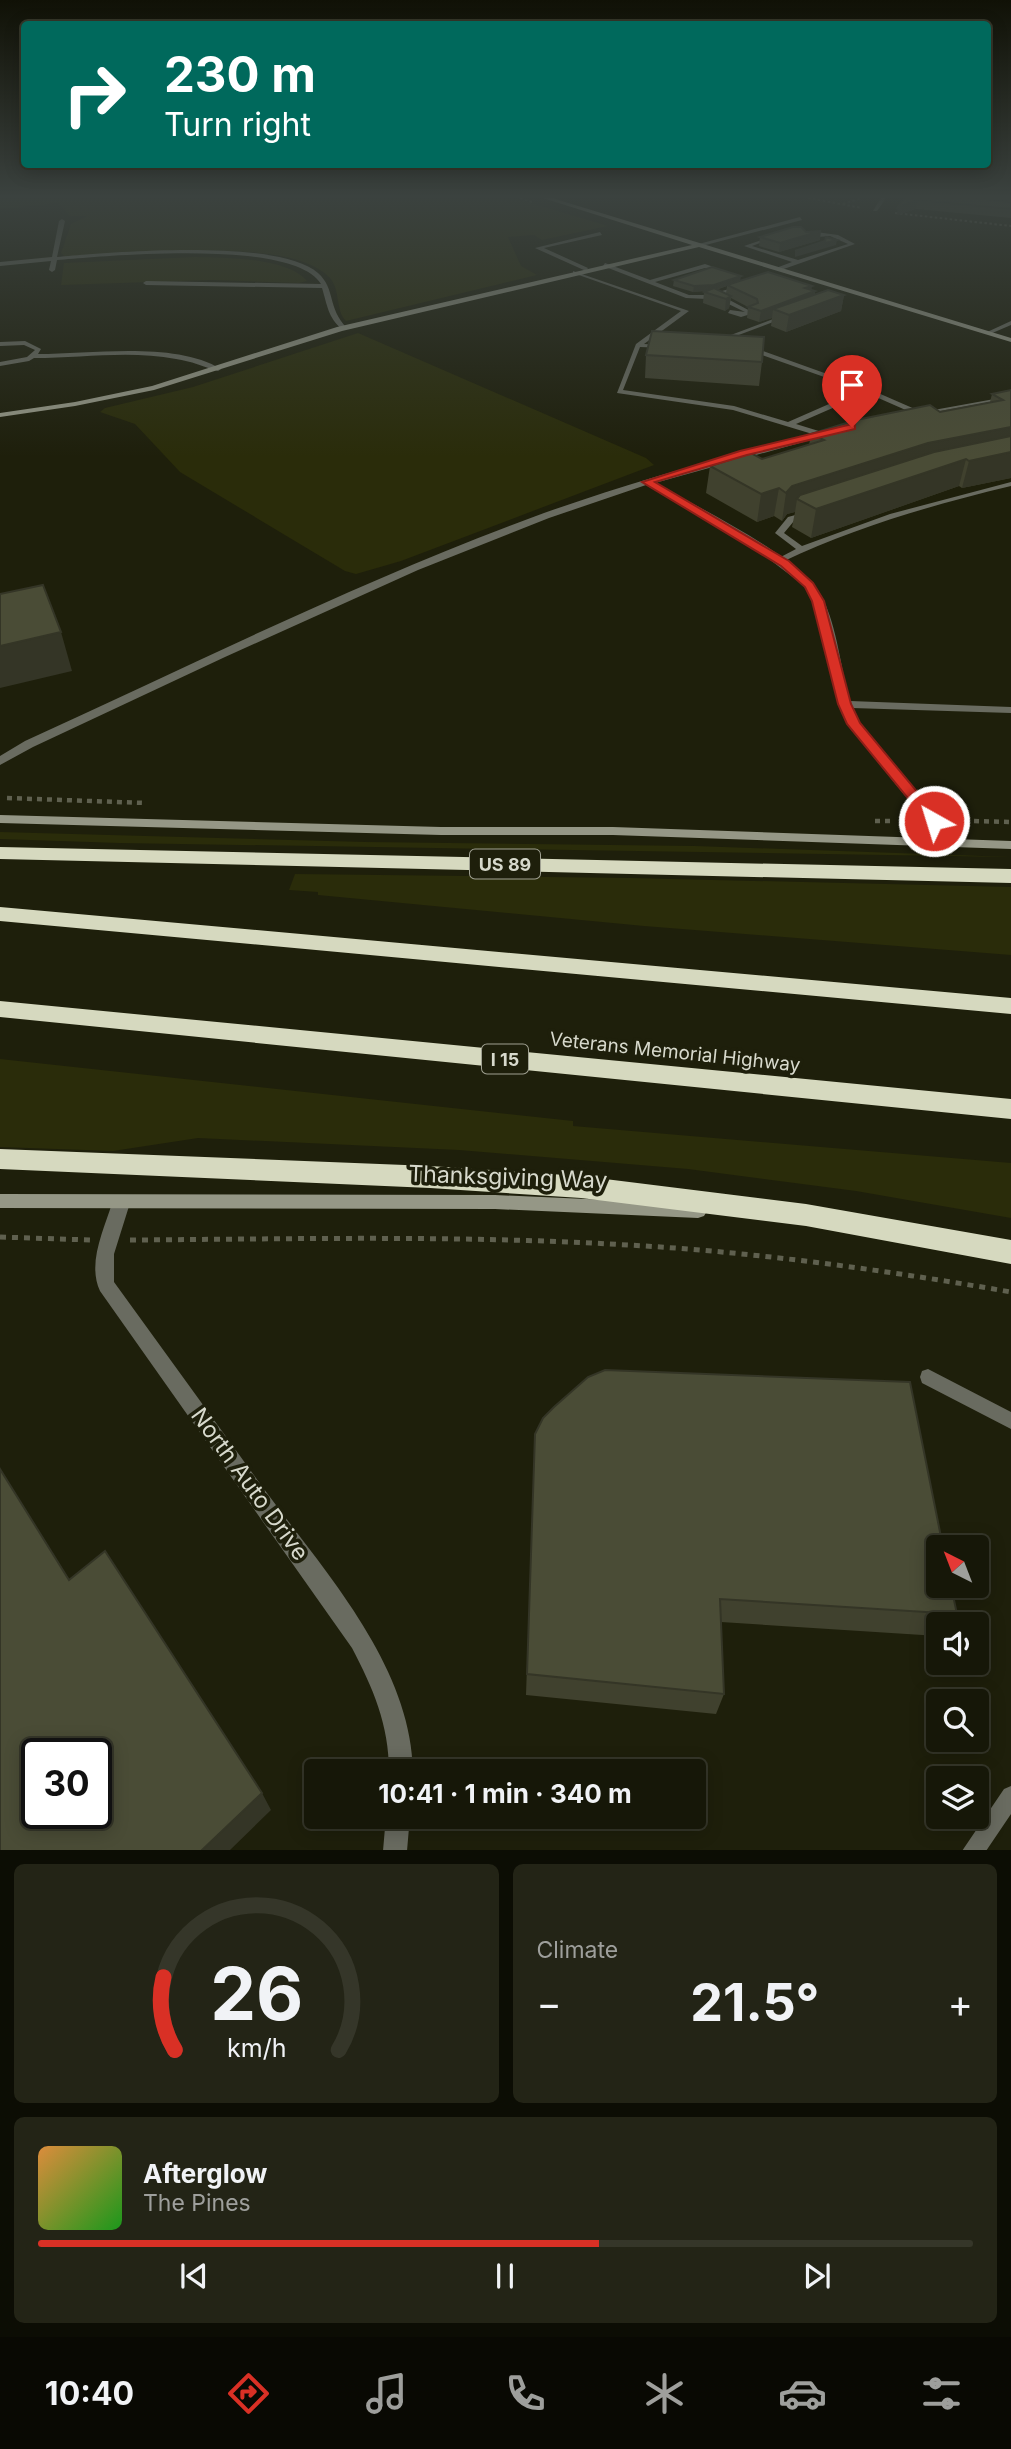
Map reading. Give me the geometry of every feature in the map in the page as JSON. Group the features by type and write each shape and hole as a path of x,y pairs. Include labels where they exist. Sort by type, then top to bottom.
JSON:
{"highway":[{"name":"US 89","path":"0,853 1011,876"},
{"path":"0,914 1011,1006"},
{"name":"Veterans Memorial Highway","path":"0,1009 1011,1109"},
{"path":"0,1159 505,1181 693,1199 806,1215"},
{"name":"Thanksgiving Way","path":"806,1215 1011,1252"}],"main road":[{"path":"0,415 124,395 218,369 344,328 524,284"},
{"path":"827,284 1011,340"},
{"path":"0,819 429,831 613,831 1011,845"},
{"name":"Thanksgiving Way","path":"0,1201 495,1202 806,1215"}],"street":[{"path":"904,416 1011,398"},
{"path":"0,761 29,744 353,595 494,536 647,482 841,429"},
{"path":"647,482 803,577 815,593 845,704 863,738 950,842"},
{"path":"845,704 1011,710"},
{"name":"North Auto Drive","path":"121,1203 103,1274 113,1297 130,1316 330,1595 381,1678 395,1716 400,1759"},
{"path":"395,1850 397,1829"}],"lane":[{"path":"176,284 326,286 332,317 344,328"},
{"path":"610,284 686,311 638,345 618,392 734,408 819,434"},
{"path":"654,284 702,303"},
{"path":"731,284 739,287"},
{"path":"688,297 715,295 746,285"},
{"path":"714,286 729,291"},
{"path":"702,290 750,310 747,314 730,312"},
{"path":"839,297 852,292"},
{"path":"706,345 789,315"},
{"path":"988,333 1011,323"},
{"path":"0,344 32,345 39,350 22,362 0,364"},
{"path":"638,345 672,347"},
{"path":"736,351 763,353 867,390 920,413"},
{"path":"34,356 160,356 193,360 218,369"},
{"path":"789,424 867,390"},
{"path":"779,560 801,549 932,502 1011,484"},
{"path":"801,549 779,533 791,519 816,511"},
{"path":"928,1377 1011,1421"},
{"path":"973,1850 1011,1796"}],"path":[{"path":"974,821 1011,822"},
{"path":"0,1237 110,1240 434,1238 577,1242 719,1251 830,1263 1011,1292"}],"green space":[{"path":"334,284 498,284 346,321 340,311"},
{"path":"358,333 646,458 654,465 401,561 356,574 345,571 180,472 135,424 100,412 105,408 193,387"},
{"path":"0,832 366,842 695,846 1011,857 119,843 0,839"},
{"path":"295,874 631,878 1011,887 1011,955 644,926 318,895 318,892 289,890"},
{"path":"0,1059 573,1121 573,1126 1011,1163 1011,1218 856,1191 688,1169 459,1150 198,1138 113,1151 0,1147"}],"building":[{"path":"807,284 812,286 805,288 815,291 761,311 748,307 758,303 757,299 727,285"},
{"path":"714,288 731,296 726,299 704,292"},
{"path":"828,290 844,295 789,315 773,309"},
{"path":"652,331 764,337 762,362 646,355"},
{"path":"1011,390 1011,427 928,443 792,486 786,493 779,488 761,494 710,466 751,453 762,459 824,440 811,434 856,420 930,405 940,412 1003,400 992,394"},
{"path":"1011,436 1011,452 969,461 966,459 816,509 797,499 800,495 934,452"},
{"path":"43,585 61,632 0,646 0,594"},
{"path":"605,1370 910,1382 941,1535 926,1535 926,1598 954,1598 957,1612 720,1599 724,1694 527,1674 535,1434 543,1418 588,1377"},
{"path":"0,1469 69,1580 105,1551 262,1793 202,1850 0,1850"}],"route":[{"path":"852,427 744,453 647,482 803,577 818,601 845,704 853,724 934,821"}]}
